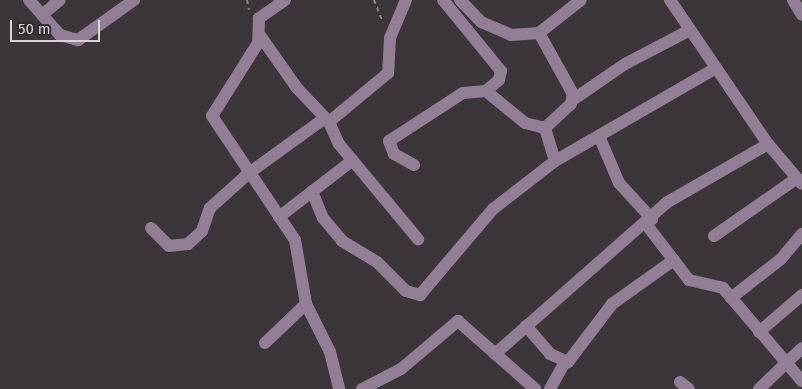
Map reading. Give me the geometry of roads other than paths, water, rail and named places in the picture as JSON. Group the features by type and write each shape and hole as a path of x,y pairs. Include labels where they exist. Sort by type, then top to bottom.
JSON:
{"street":[{"path":"29,0 60,35 78,40 134,0"},
{"path":"42,15 60,0"},
{"path":"285,0 259,18 259,34 247,64 218,101 212,116 297,245 306,304 330,352 339,389"},
{"path":"151,228 169,246 188,244 202,231 210,208 249,173 327,120 388,72 390,38 406,0"},
{"path":"414,165 394,154 389,141 458,96 486,91 499,80 501,71 443,0"},
{"path":"460,0 481,22 497,31 511,35 538,33 581,0"},
{"path":"670,0 768,144 799,181 714,236"},
{"path":"793,0 802,15"},
{"path":"545,128 574,100 625,64 690,30"},
{"path":"538,33 574,100"},
{"path":"259,34 297,88 327,120 353,160 418,239"},
{"path":"312,191 332,231 416,297 493,209 555,161 716,68"},
{"path":"486,91 525,123 545,128"},
{"path":"545,128 555,161"},
{"path":"599,136 619,183 649,221 674,260 693,284 716,284 731,298 784,363 802,381"},
{"path":"495,354 649,221 666,203 768,144"},
{"path":"279,217 353,160"},
{"path":"731,298 781,259 802,234"},
{"path":"550,389 565,362 576,354 612,304 674,260"},
{"path":"759,332 802,295"},
{"path":"265,343 306,304"},
{"path":"362,389 401,369 454,321 535,389"},
{"path":"526,326 542,347 565,362"},
{"path":"759,389 784,363 802,348"}]}
